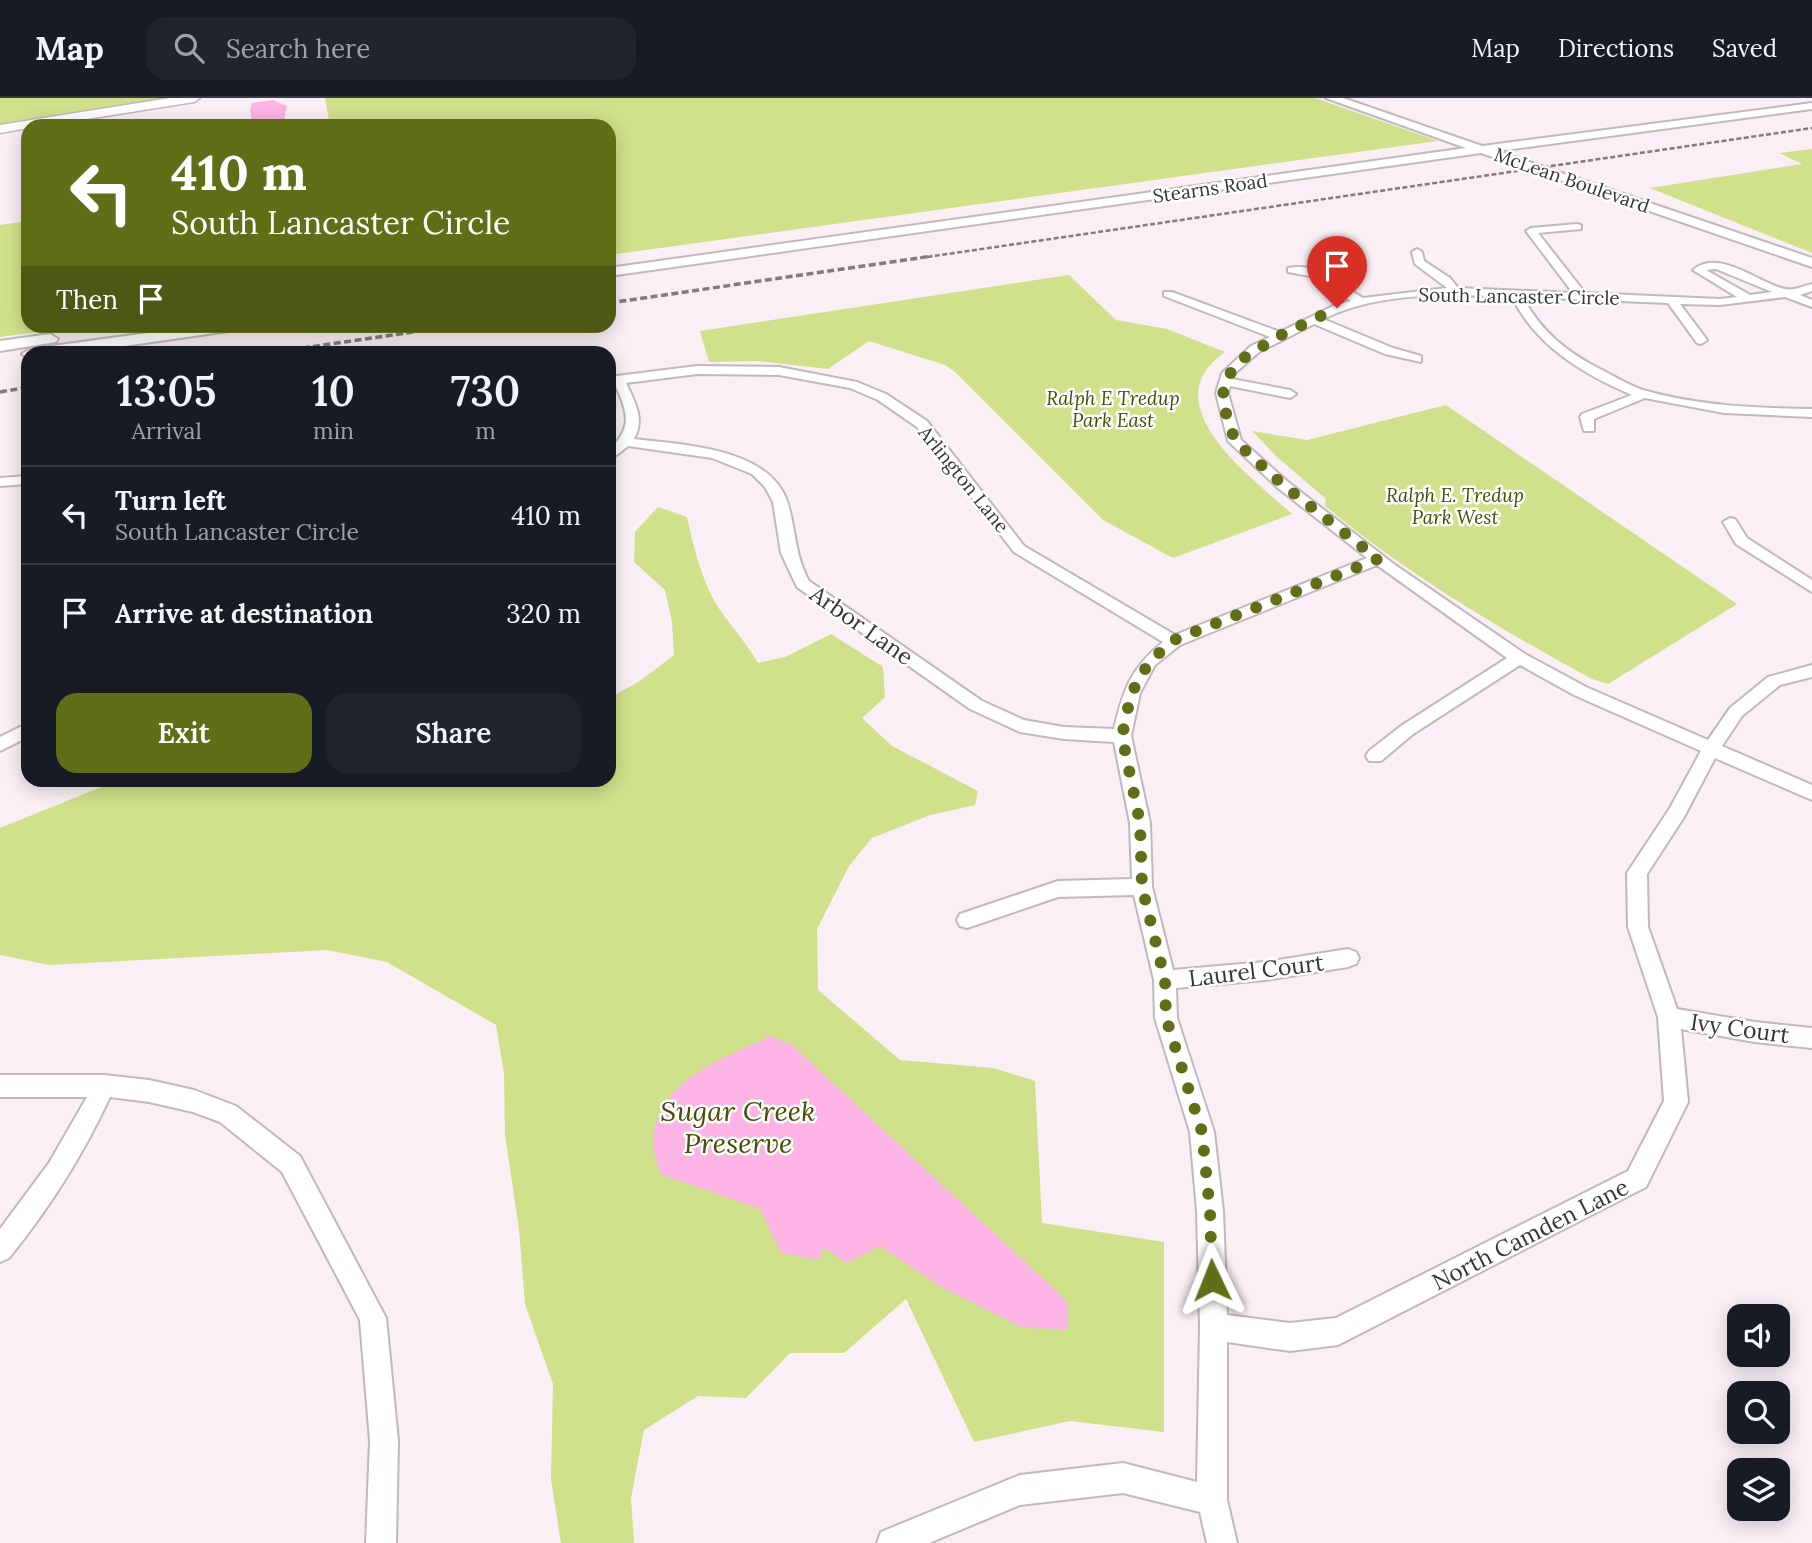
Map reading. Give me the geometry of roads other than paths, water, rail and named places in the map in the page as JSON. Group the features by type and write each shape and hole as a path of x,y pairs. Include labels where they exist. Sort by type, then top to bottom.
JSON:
{"main road":[{"path":"63,119 194,98"},
{"name":"McLean Boulevard","path":"1332,98 1464,144 1500,147 1812,260"},
{"name":"McLean Boulevard","path":"1354,98 1812,260"},
{"name":"Stearns Road","path":"616,271 1729,108 1812,99"},
{"path":"1500,147 1812,106"},
{"path":"0,129 21,126"},
{"name":"Stearns Road","path":"616,261 1464,144"},
{"path":"0,346 96,333"},
{"path":"86,346 179,333"},
{"path":"0,357 21,355"}],"street":[{"path":"1577,226 1531,231 1580,294"},
{"path":"1417,252 1419,262 1446,279 1455,291"},
{"path":"1750,299 1698,270 1717,266 1812,304"},
{"path":"1292,270 1303,267 1315,272 1359,301"},
{"name":"South Lancaster Circle","path":"1782,292 1782,286 1812,274"},
{"name":"South Lancaster Circle","path":"1225,381 1239,361 1279,336 1312,319 1359,301 1409,293 1455,291 1580,294 1671,300 1750,299 1782,292 1798,292 1812,286"},
{"path":"1168,294 1279,336"},
{"path":"1516,294 1524,312 1545,340 1581,364 1644,394 1717,409 1812,413"},
{"path":"1671,300 1701,340"},
{"path":"1312,319 1389,351 1417,359"},
{"name":"Arlington Lane","path":"616,381 697,370 779,371 853,385 882,397 922,424 1019,548 1174,640"},
{"path":"1290,394 1225,381 1222,401 1235,441 1283,485 1378,559 1519,658 1580,691 1812,793"},
{"path":"616,384 635,413 635,427 626,442 616,451"},
{"path":"1589,428 1587,417 1644,394"},
{"path":"1797,413 1812,426"},
{"name":"Arbor Lane","path":"626,442 705,453 735,460 759,473 779,499 790,563 803,584 976,705 1020,726 1064,733 1122,736"},
{"path":"0,482 21,480"},
{"path":"1730,522 1741,541 1812,587"},
{"path":"1222,1543 1212,1500 1214,1327 1210,1211 1202,1132 1166,1018 1165,980 1142,887 1140,823 1122,736 1131,694 1149,662 1174,640 1378,559"},
{"path":"1375,755 1407,730 1519,658"},
{"name":"North Camden Lane","path":"1214,1327 1290,1337 1338,1331 1637,1179 1676,1102 1669,1017 1638,927 1637,873 1677,812 1711,748 1736,712 1774,681 1812,671"},
{"path":"0,745 21,733"},
{"path":"967,920 1058,889 1142,887"},
{"name":"Laurel Court","path":"1165,980 1265,971 1348,958"},
{"name":"Ivy Court","path":"1669,1017 1812,1038"},
{"path":"0,1086 104,1086 172,1096 228,1114 291,1164 373,1318 384,1441 381,1543"},
{"path":"0,1249 39,1199 93,1111 104,1086"},
{"path":"892,1543 1020,1490 1123,1478 1212,1500"}],"railway":[{"path":"920,258 1812,128"},
{"path":"616,302 932,256"},
{"path":"316,346 406,333"},
{"path":"0,392 21,388"}],"park label":[{"name":"Ralph E Tredup Park East","path":"1113,409"},
{"name":"Ralph E. Tredup Park West","path":"1455,506"},
{"name":"Sugar Creek Preserve","path":"738,1127"}]}
